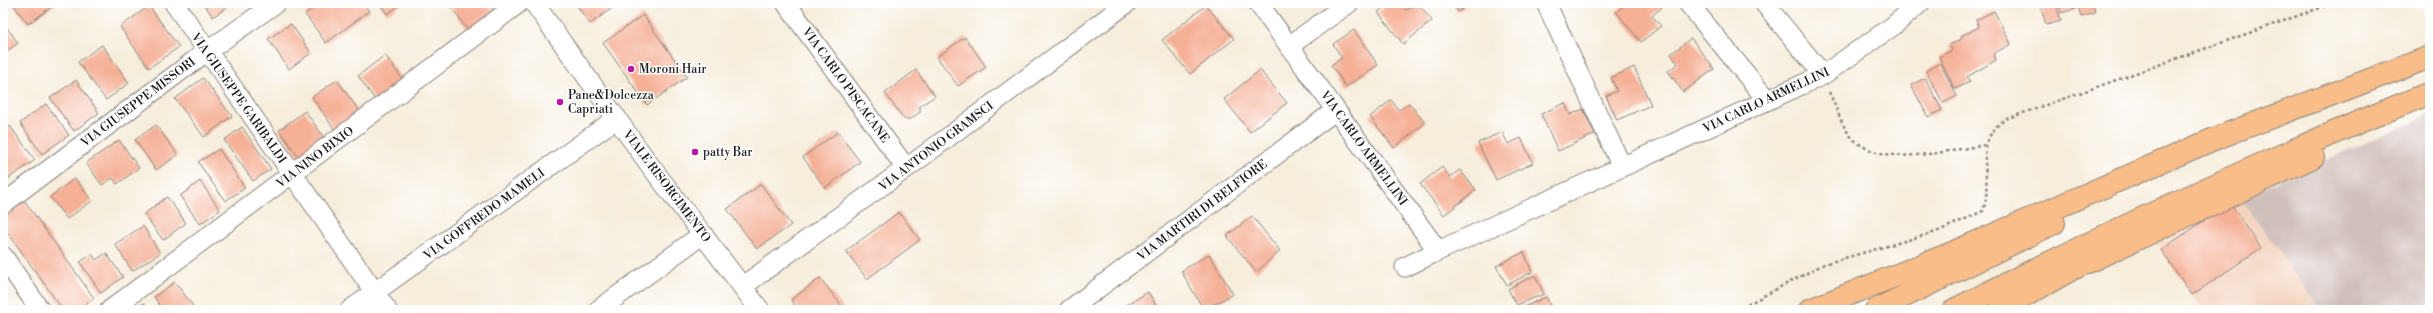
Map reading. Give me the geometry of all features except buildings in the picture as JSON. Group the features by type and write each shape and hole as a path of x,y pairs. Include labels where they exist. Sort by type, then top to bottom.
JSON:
{"highway":[{"path":"1810,310 1947,255 2214,140 2430,57"},
{"path":"1876,310 2055,223 2214,149 2394,71"},
{"path":"1954,310 2084,245 2216,184 2430,93"},
{"path":"2000,310 2070,270 2136,238 2430,105"}],"street":[{"name":"VIA GIUSEPPE GARIBALDI","path":"174,3 206,52 387,310"},
{"name":"VIA GIUSEPPE MISSORI","path":"3,204 206,52 276,3"},
{"name":"VIA NINO BIXIO","path":"110,310 519,3"},
{"name":"VIALE RISORGIMENTO","path":"534,3 702,234 760,310"},
{"name":"VIA CARLO PISCACANE","path":"786,3 906,168"},
{"name":"VIA CARLO ARMELLINI","path":"1258,3 1438,251"},
{"path":"1289,46 1349,3"},
{"path":"1688,3 1767,100"},
{"path":"1764,3 1823,75"},
{"name":"VIA CARLO ARMELLINI","path":"1405,267 1823,75 1893,26 1920,3"},
{"name":"VIA ANTONIO GRAMSCI","path":"743,286 906,168 1121,5"},
{"path":"1549,8 1622,167"},
{"name":"VIA MARTIRI DI BELFIORE","path":"1069,310 1336,110"},
{"name":"VIA GOFFREDO MAMELI","path":"350,310 617,118"},
{"path":"598,310 702,234"},
{"path":"3,256 40,310"}],"path":[{"path":"1737,310 1824,264 1936,232 1983,211 1987,202 1986,144 1996,126 2006,119 2334,3"},
{"path":"1823,75 1849,134 1867,149 1891,156 1986,144"}],"shaded area":[{"path":"2430,115 2430,310 2321,310 2240,197"},
{"path":"2240,197 2321,310 2203,310 2152,236"}],"place":[{"name":"Moroni Hair","path":"631,69"},
{"name":"Pane&Dolcezza Capriati","path":"560,102"},
{"name":"patty Bar","path":"695,152"}]}
